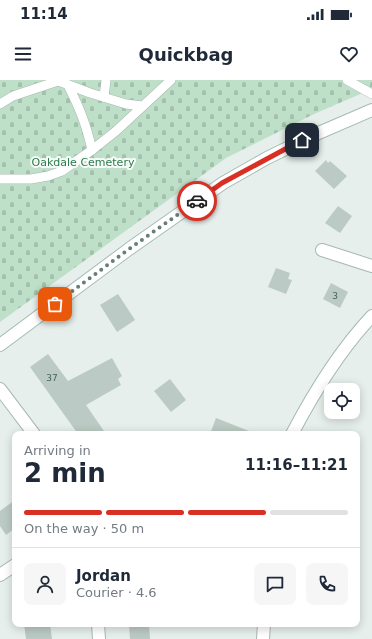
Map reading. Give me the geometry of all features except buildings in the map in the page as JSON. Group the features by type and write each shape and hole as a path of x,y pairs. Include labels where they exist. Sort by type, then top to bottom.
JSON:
{"street":[{"path":"0,345 129,249 222,183 267,158 314,135 372,110"},
{"path":"322,250 372,266"},
{"path":"294,431 320,385 342,352 372,316"},
{"path":"0,389 32,431"},
{"path":"0,575 12,567"},
{"path":"98,627 99,639"},
{"path":"263,639 264,627"}],"lane":[{"path":"0,104 14,96 57,80 126,104 142,106"},
{"path":"104,97 106,80"},
{"path":"0,179 14,180 48,176 62,171 116,131 171,80"},
{"path":"347,80 372,94"},
{"path":"68,85 80,109 92,150"}],"green space":[{"name":"Oakdale Cemetery","path":"0,80 372,80 372,89 314,114 226,158 0,322"}],"way so far":[{"path":"55,304 197,201"}],"route":[{"path":"197,201 222,183 302,140"}]}
